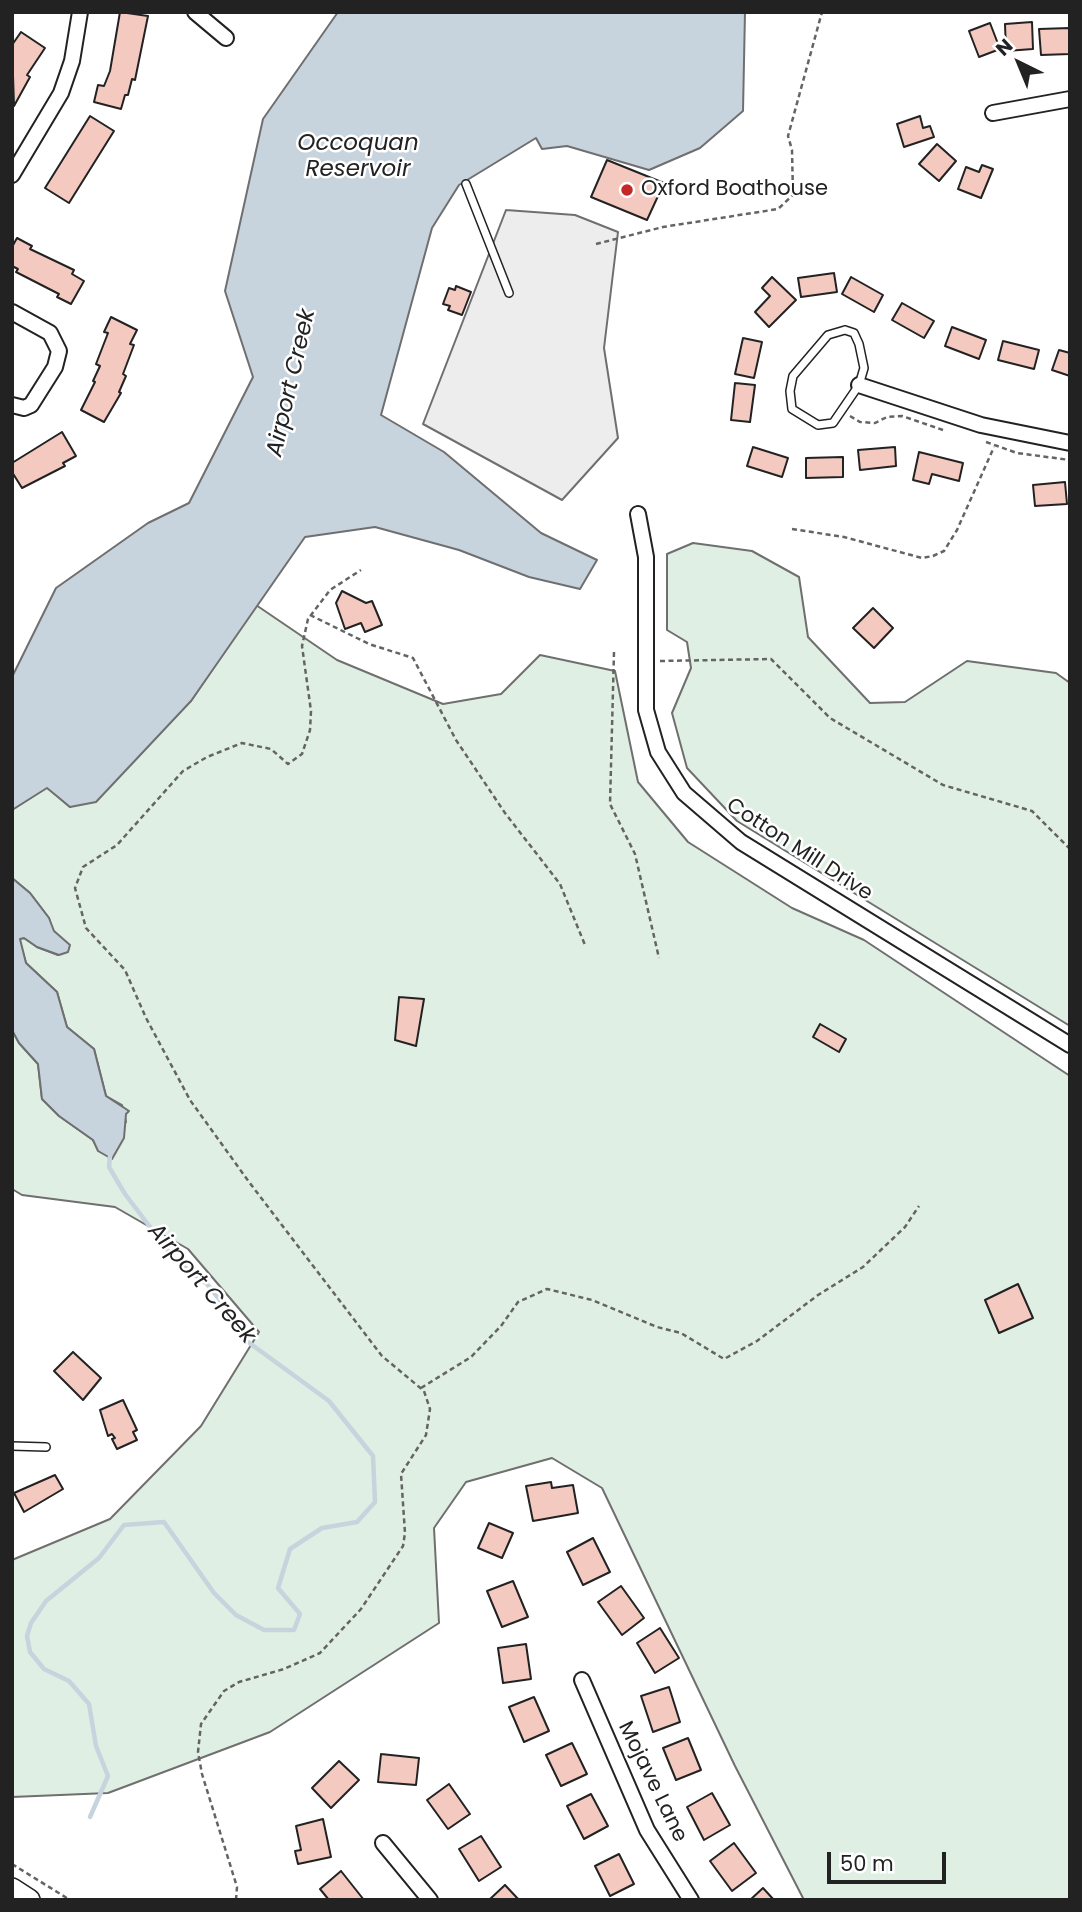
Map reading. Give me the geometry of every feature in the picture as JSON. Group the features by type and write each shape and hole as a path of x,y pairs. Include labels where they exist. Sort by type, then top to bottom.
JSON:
{"street":[{"path":"12,175 61,93 72,61 80,12"},
{"path":"195,12 226,38"},
{"path":"993,113 1070,99"},
{"path":"12,312 50,333 59,351 55,368 31,405 24,408 12,405"},
{"path":"859,385 981,425 1070,443"},
{"name":"Cotton Mill Drive","path":"638,514 646,557 646,710 658,752 684,793 741,842 1070,1045"},
{"name":"Mojave Lane","path":"582,1680 647,1830 691,1900"},
{"path":"383,1843 430,1900"},
{"path":"12,1889 29,1900"}],"lane":[{"path":"466,184 509,293"},
{"path":"845,330 853,333 859,344 864,368 859,385 833,423 818,425 792,409 790,391 793,376 828,335 845,330"},
{"path":"12,1446 46,1447"}],"path":[{"path":"596,244 663,227 779,209 793,195 792,150 788,136 821,12"},
{"path":"843,408 860,422 875,423 887,416 902,416 946,431"},
{"path":"986,442 994,447 1070,460"},
{"path":"792,529 844,537 922,558 933,556 944,551 957,530 994,447"},
{"path":"236,1900 237,1887 202,1774 198,1752 201,1724 224,1691 239,1682 284,1669 320,1653 345,1629 397,1558 405,1533 401,1474 426,1435 430,1409 421,1388 382,1356 190,1100 146,1018 125,970 86,928 75,888 83,867 117,845 183,771 207,757 242,743 271,749 288,764 302,754 311,720 302,646 310,615 330,590 360,570"},
{"path":"310,615 369,644 413,658 456,740 505,813 560,884 585,945"},
{"path":"614,652 610,804 635,854 659,958"},
{"path":"645,662 703,658 771,659 831,718 943,785 1032,811 1070,849"},
{"path":"421,1388 471,1357 501,1326 518,1302 547,1289 592,1300 657,1327 681,1333 724,1359 757,1341 818,1294 863,1267 905,1227 919,1206"},
{"path":"12,1864 70,1900"}],"green space":[{"path":"693,543 752,551 799,577 808,637 870,703 905,702 967,661 1056,673 1070,683 1070,1026 737,821 687,768 672,713 691,668 687,642 667,630 667,554"},
{"path":"256,605 337,660 443,704 501,694 540,655 615,671 638,782 688,842 792,908 864,940 1070,1076 1070,1900 804,1900 735,1766 602,1488 552,1458 466,1482 434,1528 439,1623 270,1732 108,1793 12,1797 12,1560 110,1519 201,1426 259,1332 188,1249 115,1207 22,1195 12,1189 12,1030 19,1043 38,1064 42,1099 59,1116 93,1140 99,1151 126,1122 122,1105 106,1096 94,1049 67,1027 57,992 26,963 19,939 24,938 37,947 58,955 49,918 30,893 12,878 12,810 47,787 70,807 191,701"}],"shaded area":[{"path":"506,210 575,215 618,232 604,348 618,438 562,500 423,424"}],"water":[{"name":"Occoquan Reservoir","path":"338,12 745,12 743,111 700,148 649,170 567,146 542,149 536,138 459,185 432,228 381,415 444,452 541,533 597,560 580,589 529,577 459,550 375,527 305,537 191,701 96,802 70,807 47,788 12,810 12,677 56,588 148,523 189,503 253,377 225,291 263,119"},
{"path":"12,878 30,893 49,918 54,931 70,945 68,952 59,955 37,947 24,938 20,939 26,963 57,992 67,1027 94,1049 106,1096 129,1111 126,1114 124,1138 112,1159 98,1151 93,1140 59,1116 42,1099 38,1064 19,1043 12,1030"}],"building":[{"path":"120,12 148,16 135,80 132,79 121,109 94,102 98,85 104,86 110,71"},
{"path":"1032,22 1033,49 1006,51 1005,24"},
{"path":"990,23 1000,49 979,57 969,31"},
{"path":"1070,28 1070,54 1041,55 1039,29"},
{"path":"21,32 45,48 27,75 30,77 14,106 12,45"},
{"path":"90,116 114,131 69,203 45,188"},
{"path":"920,116 923,128 930,126 934,137 904,147 897,124"},
{"path":"937,144 956,161 939,181 919,164"},
{"name":"Oxford Boathouse","path":"607,160 664,183 647,220 591,197"},
{"path":"982,165 993,169 981,198 958,189 966,167 979,172"},
{"path":"17,238 32,246 30,249 74,270 72,274 84,281 71,304 57,297 59,294 16,272 18,269 12,266 12,247"},
{"path":"834,273 837,292 801,297 798,278"},
{"path":"772,277 796,300 769,327 755,312 770,296 762,288"},
{"path":"851,277 883,295 874,312 842,294"},
{"path":"456,286 471,292 462,315 448,310 450,306 443,304 449,288 455,290"},
{"path":"902,303 934,321 924,338 892,320"},
{"path":"111,317 137,330 130,344 134,345 123,374 126,376 119,392 121,393 104,422 81,410 95,382 93,381 100,366 96,364 108,333 104,332"},
{"path":"952,327 986,340 979,359 945,346"},
{"path":"743,338 762,342 754,378 735,374"},
{"path":"1003,341 1039,350 1034,369 998,360"},
{"path":"1059,350 1070,353 1070,376 1052,370"},
{"path":"735,383 755,385 750,422 731,420"},
{"path":"62,432 76,456 63,463 65,466 22,488 12,472 12,463"},
{"path":"753,447 788,458 782,477 747,466"},
{"path":"895,447 896,466 860,470 858,450"},
{"path":"919,452 963,463 959,481 932,474 929,484 913,480"},
{"path":"843,457 843,477 806,478 806,458"},
{"path":"1065,482 1067,504 1035,506 1033,485"},
{"path":"342,591 366,603 372,601 382,625 365,632 361,623 345,629 336,603"},
{"path":"873,608 893,628 874,648 853,628"},
{"path":"399,997 424,999 416,1046 395,1040"},
{"path":"820,1024 846,1039 839,1052 813,1037"},
{"path":"1018,1284 1033,1318 999,1333 985,1300"},
{"path":"73,1352 101,1378 83,1400 54,1371"},
{"path":"123,1400 137,1430 133,1432 137,1440 117,1449 112,1439 115,1438 112,1434 108,1436 100,1410"},
{"path":"55,1475 63,1489 24,1512 14,1493"},
{"path":"551,1482 552,1488 573,1485 578,1513 533,1521 526,1486"},
{"path":"489,1523 513,1533 502,1558 478,1548"},
{"path":"593,1538 610,1572 583,1585 567,1552"},
{"path":"513,1581 528,1617 502,1627 487,1591"},
{"path":"621,1586 644,1618 622,1635 598,1602"},
{"path":"660,1628 679,1658 655,1673 637,1643"},
{"path":"526,1644 531,1679 503,1683 498,1648"},
{"path":"669,1687 680,1722 653,1732 641,1696"},
{"path":"534,1697 549,1731 524,1742 509,1707"},
{"path":"688,1738 701,1770 676,1780 663,1748"},
{"path":"572,1743 587,1774 561,1786 546,1755"},
{"path":"381,1754 419,1758 416,1785 378,1782"},
{"path":"339,1761 359,1780 331,1808 312,1788"},
{"path":"449,1784 470,1814 448,1829 427,1800"},
{"path":"712,1793 730,1825 704,1840 687,1807"},
{"path":"591,1794 608,1826 584,1839 567,1806"},
{"path":"323,1819 331,1857 298,1864 295,1851 301,1850 296,1826"},
{"path":"481,1836 501,1867 479,1881 459,1849"},
{"path":"734,1843 756,1873 732,1891 710,1861"},
{"path":"619,1854 634,1884 610,1896 595,1866"},
{"path":"341,1871 364,1900 329,1900 320,1889"},
{"path":"505,1885 519,1900 489,1900"},
{"path":"763,1888 774,1900 750,1900"}],"waterway":[{"name":"Airport Creek","path":"90,1817 108,1776 96,1746 89,1704 69,1681 44,1669 30,1652 27,1636 31,1623 46,1601 99,1558 124,1525 164,1522 214,1593 236,1615 264,1630 294,1630 300,1614 278,1588 290,1549 322,1528 357,1522 375,1502 373,1456 329,1401 244,1339 227,1309 207,1284 175,1260 125,1194 109,1167 110,1156"}],"place":[{"name":"Oxford Boathouse","path":"627,190"}]}
